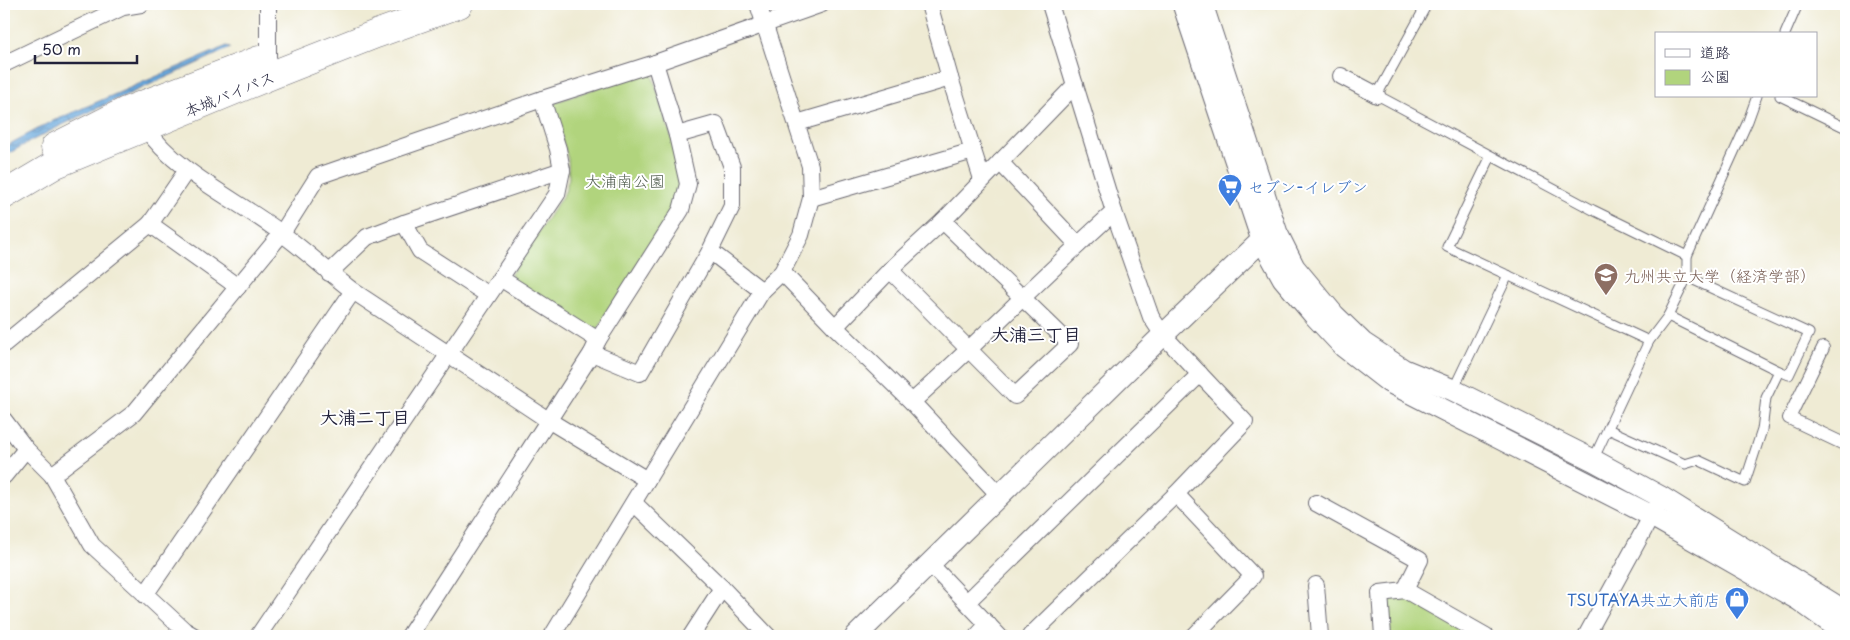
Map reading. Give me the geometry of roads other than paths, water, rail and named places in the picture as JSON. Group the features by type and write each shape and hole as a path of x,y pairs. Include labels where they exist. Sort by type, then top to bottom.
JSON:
{"highway":[{"name":"本城バイパス","path":"4,195 56,164 145,127 270,66 414,4"},
{"name":"本城バイパス","path":"4,176 44,152 126,111 376,34 459,4"}],"street":[{"path":"4,64 123,7 141,4"},
{"path":"268,4 270,66"},
{"path":"552,636 762,291 782,272 801,235 811,198 810,166 758,4"},
{"path":"52,475 134,413 282,233 318,176 542,99 655,63 822,4"},
{"path":"929,4 982,180"},
{"path":"1030,636 1176,494 1245,422 1163,335 1151,317 1114,212 1050,4"},
{"path":"1183,4 1283,278 1344,347 1389,382 1656,506 1846,612"},
{"path":"1202,4 1269,237 1334,315 1363,343 1404,370 1453,390 1593,460 1656,506 1799,600 1846,634"},
{"path":"409,636 682,210 688,184 677,135 655,63"},
{"path":"1341,76 1377,95"},
{"path":"797,123 950,78"},
{"path":"835,326 943,220 1074,85"},
{"path":"258,636 557,194 562,170 558,149 542,99"},
{"path":"500,278 595,347 640,374 710,251 732,206 732,167 716,124 677,135"},
{"path":"145,127 153,138 187,170 282,233 353,290 548,420 647,480"},
{"path":"811,198 973,151"},
{"path":"1000,162 1078,245"},
{"path":"4,344 150,224 187,170"},
{"path":"330,273 367,237 562,170"},
{"path":"912,402 970,350 1114,212"},
{"path":"890,270 1015,396 1070,344 943,220"},
{"path":"404,223 420,251 488,295"},
{"path":"150,224 238,287"},
{"path":"856,636 1163,335 1269,237"},
{"path":"710,251 762,291"},
{"path":"782,272 912,402 1000,496"},
{"path":"145,594 353,290"},
{"path":"1823,348 1789,418 1846,445"},
{"path":"967,602 1200,374"},
{"path":"4,420 26,449 52,475 92,545 186,634"},
{"path":"4,476 26,449"},
{"path":"1176,494 1253,576 1194,636"},
{"path":"634,503 722,588 768,636"},
{"path":"1316,503 1420,560 1405,590"},
{"path":"1586,636 1656,506"},
{"path":"930,564 967,602 988,632"},
{"path":"1316,586 1320,636"},
{"path":"691,636 722,588"},
{"path":"1383,636 1380,593 1405,590 1486,636"}],"lane":[{"path":"1427,4 1377,95 1593,210 1687,256"},
{"path":"1785,32 1798,4"},
{"path":"1593,460 1649,341 1668,316 1687,277 1687,256 1748,121 1756,98"},
{"path":"1784,98 1846,128"},
{"path":"1491,156 1447,247 1649,341"},
{"path":"1453,390 1508,275"},
{"path":"1668,316 1789,375 1809,334 1687,277"},
{"path":"1608,428 1685,464 1698,460 1745,482 1762,430 1766,398 1779,371"}],"water":[{"path":"227,46 230,48 59,126 4,156 4,147 53,121"}],"place":[{"name":"セブン-イレブン","path":"1230,207"},
{"name":"九州共立大学（経済学部）","path":"1606,296"},
{"name":"TSUTAYA共立大前店","path":"1737,620"}],"district":[{"name":"大浦三丁目","path":"1036,333"},
{"name":"大浦二丁目","path":"365,416"}],"park label":[{"name":"大浦南公園","path":"625,180"}]}
